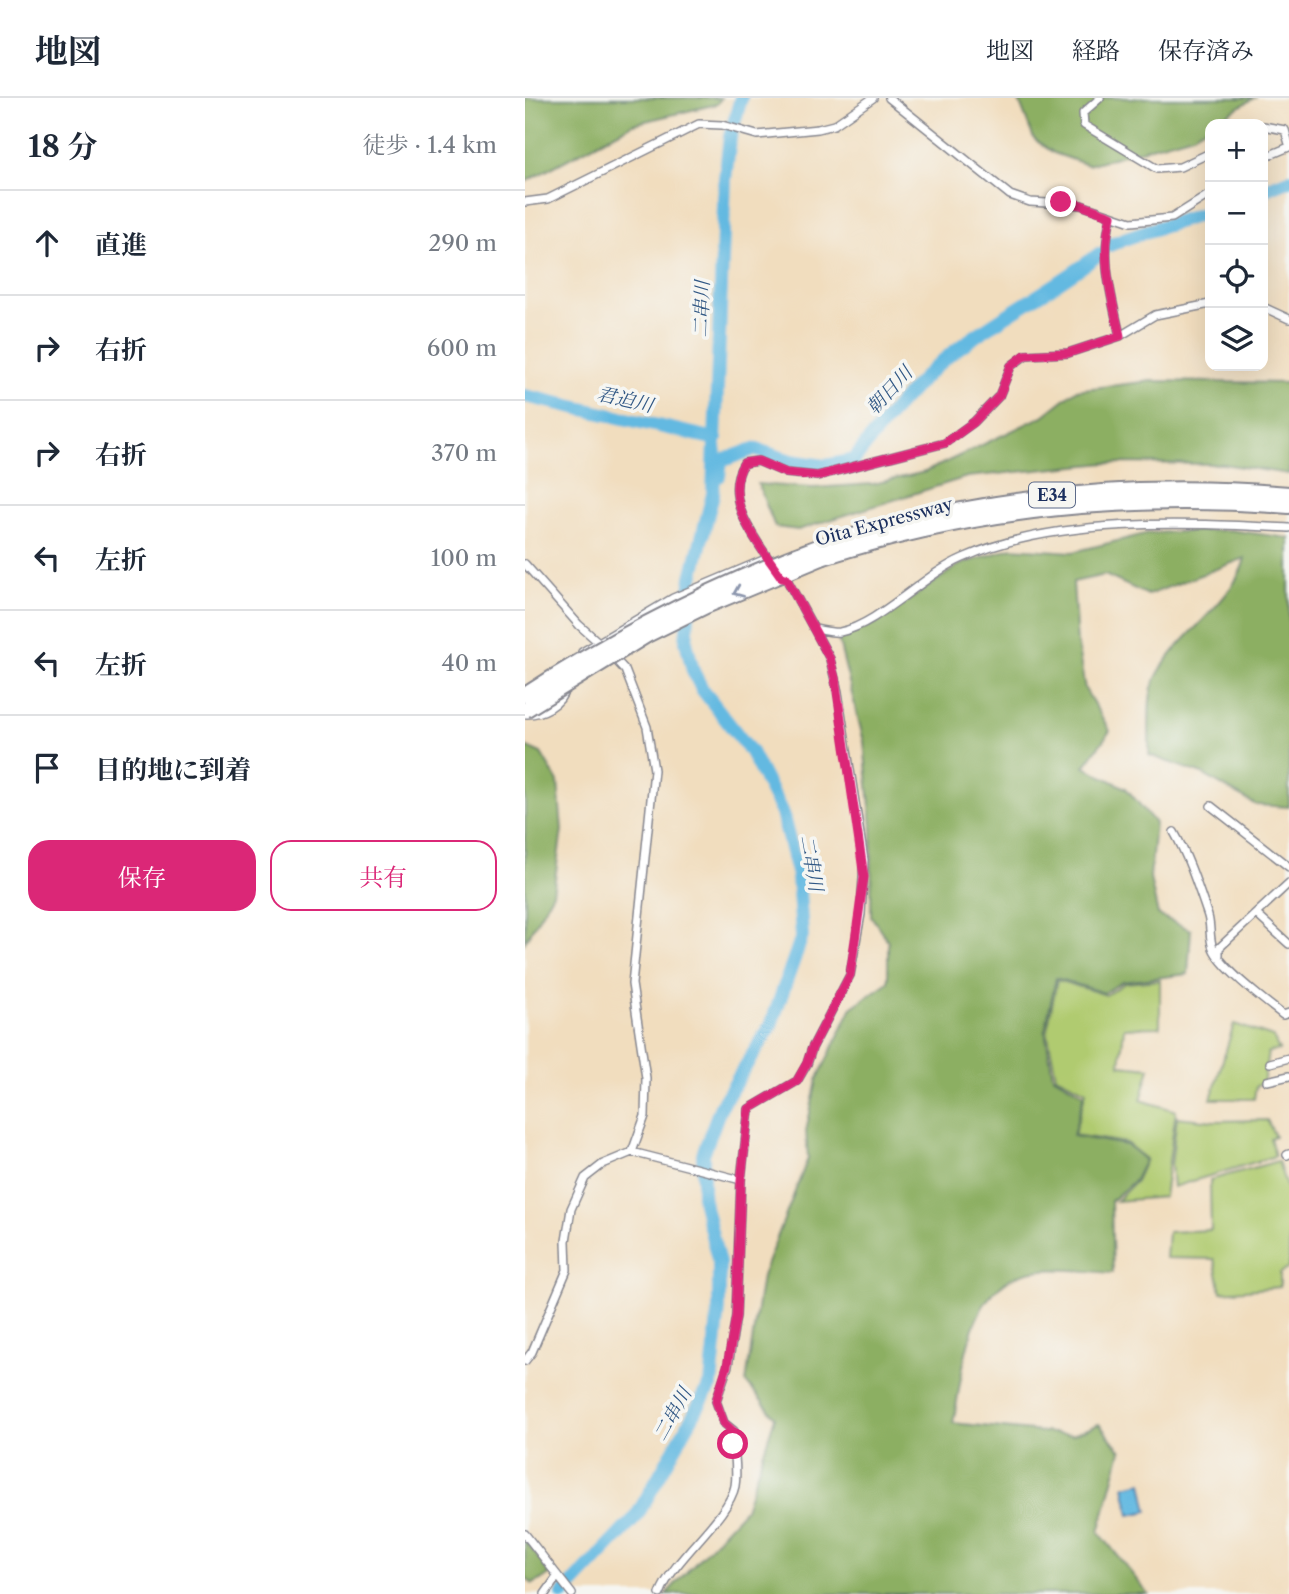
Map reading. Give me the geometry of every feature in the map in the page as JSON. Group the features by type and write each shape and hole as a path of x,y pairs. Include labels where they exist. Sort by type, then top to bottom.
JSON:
{"highway":[{"name":"Oita Expressway","path":"525,695 641,624 701,594 926,516 1047,496 1125,489 1175,488 1289,494"},
{"name":"Oita Expressway","path":"525,712 647,635 822,551 929,527 1049,507 1188,500 1289,506"}],"street":[{"path":"525,202 548,199 684,129 699,124 722,125 746,133 783,134 826,127 873,98"},
{"path":"890,98 1010,195 1031,202 1081,205 1131,222 1172,218 1205,197"},
{"path":"1100,98 1083,113 1084,125 1147,164 1171,169 1205,155"},
{"path":"1268,127 1285,130 1289,145 1268,156"},
{"path":"1111,216 1104,242 1105,262 1120,336"},
{"path":"660,1594 688,1550 728,1502 735,1486 734,1432 724,1423 716,1401 727,1366 736,1316 741,1181 749,1109 797,1081 850,975 861,914 864,860 838,692 830,659 786,578 782,578 768,558 740,511 737,490 744,463 758,461 786,473 817,476 945,443 974,422 999,396 1011,366 1025,355 1068,353 1120,336 1155,315 1205,305"},
{"path":"1265,308 1289,318"},
{"path":"814,629 837,632 859,626 961,559 1003,542 1107,526 1193,523 1289,528"},
{"path":"525,712 534,714 559,700 564,694 565,672 570,660 599,641 673,598 768,558"},
{"path":"525,564 579,625 599,641 625,670 647,727 654,770 632,984 646,1078 645,1116 632,1152"},
{"path":"1210,806 1289,867"},
{"path":"1174,832 1188,858 1195,886 1208,918 1213,949 1249,989 1283,1015 1289,1013"},
{"path":"1219,955 1219,948 1289,883"},
{"path":"1256,914 1289,944"},
{"path":"1270,1062 1289,1058"},
{"path":"1267,1081 1289,1076"},
{"path":"525,1361 532,1352 567,1270 566,1241 571,1209 585,1178 603,1164 632,1152 741,1181"},
{"path":"525,1534 572,1594"},
{"path":"545,1594 557,1577"}],"green space":[{"path":"525,98 721,98 717,104 633,124 525,182"},
{"path":"1018,98 1254,98 1219,119 1205,119 1205,128 1193,135 1088,165 1054,153 1034,139"},
{"path":"1151,381 1289,383 1289,474 1223,464 1106,463 967,477 798,530 775,527 758,484 812,488 873,484 925,472 1043,416 1076,390"},
{"path":"1230,530 1289,538 1289,807 1256,805 1202,774 1149,755 1151,692 1161,668 1216,607 1239,575 1245,558 1148,595 1105,575 1073,582 1077,643 1085,689 1110,731 1084,767 1126,788 1155,823 1150,878 1158,915 1191,930 1188,974 1122,982 1104,993 1056,978 1045,1031 1053,1076 1084,1094 1073,1136 1127,1145 1145,1160 1135,1180 1111,1201 1113,1273 1042,1270 1017,1276 998,1288 984,1306 973,1327 966,1351 953,1423 1072,1435 1099,1424 1121,1451 1099,1532 1148,1594 666,1594 745,1509 775,1417 746,1382 762,1276 808,1158 806,1131 817,1080 852,1007 888,982 888,941 871,916 872,828 864,742 838,638 878,622 959,565 1012,548 1073,552 1149,533"},
{"path":"525,746 541,753 558,782 562,830 553,893 525,942"},
{"path":"1057,980 1106,995 1125,983 1160,980 1160,1027 1124,1028 1120,1065 1150,1068 1141,1100 1176,1111 1164,1197 1116,1201 1136,1181 1146,1159 1126,1143 1074,1135 1086,1091 1056,1076 1047,1031"},
{"path":"1234,1024 1273,1037 1279,1050 1268,1052 1263,1084 1256,1086 1254,1099 1211,1099"},
{"path":"1177,1117 1214,1121 1267,1120 1275,1136 1270,1138 1275,1156 1173,1187 1171,1165"},
{"path":"1278,1161 1289,1196 1289,1268 1280,1273 1280,1287 1221,1292 1214,1259 1166,1258 1168,1232 1211,1230 1210,1180"},
{"path":"525,1539 550,1575 533,1584 525,1578"}],"water":[{"path":"1142,1482 1148,1511 1130,1515 1124,1486"}],"waterway":[{"name":"二串川","path":"563,1594 636,1517 711,1384 719,1308 719,1263 703,1199 703,1154 721,1106 771,1025 802,936 798,876 782,813 751,752 702,689 693,671 686,641 691,581 713,494 725,179 730,137 741,98"},
{"name":"朝日川","path":"1268,188 1289,180"},
{"name":"朝日川","path":"1110,245 1205,213"},
{"name":"朝日川","path":"719,476 721,461 754,449 791,461 825,466 854,460 901,402 941,362 973,337 1099,254"},
{"name":"君迫川","path":"525,396 716,439"}],"route":[{"path":"733,1444 734,1432 724,1423 716,1401 727,1366 736,1316 741,1181 749,1109 797,1081 825,1022 832,1014 850,975 861,914 864,877 864,860 838,692 830,659 786,578 782,578 768,558 740,511 737,490 740,470 744,463 758,461 786,473 817,476 945,443 974,422 999,396 1011,366 1025,355 1068,353 1120,336 1105,262 1104,242 1111,216 1081,205 1061,202"}]}
